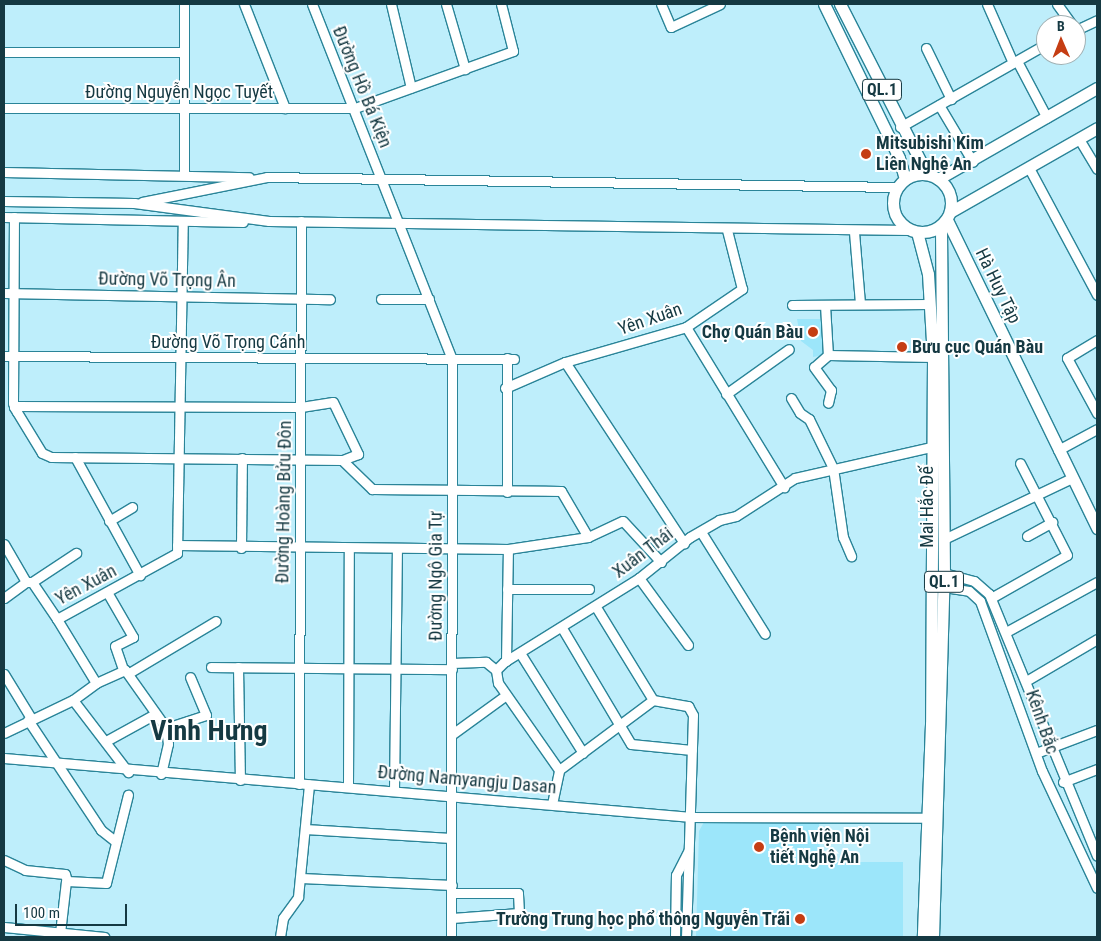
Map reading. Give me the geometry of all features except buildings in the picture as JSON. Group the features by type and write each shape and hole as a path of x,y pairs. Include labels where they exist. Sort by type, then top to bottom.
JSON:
{"main road":[{"name":"QL.1","path":"824,4 885,127 901,183 893,211 913,231"},
{"name":"QL.1","path":"840,4 900,128 927,174"},
{"path":"901,183 927,174 938,179 973,162 1097,88"},
{"path":"913,231 946,219 1097,128"},
{"name":"QL.1","path":"938,179 950,196 946,219"},
{"name":"Hà Huy Tập","path":"946,219 1072,478 1093,508 1097,528"},
{"name":"Mai Hắc Đế","path":"923,937 928,818 944,586 946,219"},
{"name":"Mai Hắc Đế","path":"913,231 925,254 933,357 935,734 933,937"}],"street":[{"path":"184,4 184,175"},
{"path":"244,4 285,108"},
{"name":"Đường Hồ Bá Kiện","path":"312,4 355,108 382,182 401,223"},
{"path":"392,4 411,88"},
{"path":"446,4 466,69"},
{"name":"Đường Nguyễn Ngọc Tuyết","path":"4,108 355,108 514,50 501,4"},
{"path":"661,4 671,27 720,4"},
{"path":"987,4 1015,62 1047,118"},
{"path":"1057,4 1065,15"},
{"path":"926,48 951,99"},
{"path":"900,128 1036,50"},
{"path":"4,52 184,52"},
{"path":"939,105 973,162"},
{"path":"1079,139 1097,169"},
{"path":"1029,168 1097,295"},
{"path":"4,172 267,177 382,182 901,183"},
{"path":"134,203 267,177"},
{"path":"4,201 134,203 269,221"},
{"path":"4,216 183,224 300,221 727,230 913,231"},
{"path":"14,217 9,293 8,356 14,406 42,453 76,457 179,456 342,460 358,454 333,402 301,407 178,405 14,406"},
{"name":"Đường Hoàng Bửu Đôn","path":"298,784 302,359 300,221"},
{"name":"Đường Ngô Gia Tự","path":"401,223 452,359 451,937"},
{"path":"183,224 178,358 179,456 177,545 241,548 508,549 588,537 625,521 661,562"},
{"name":"Yên Xuân","path":"505,388 565,362 686,327 744,286 727,230"},
{"path":"854,232 860,304"},
{"name":"Đường Võ Trọng Ân","path":"9,293 330,299"},
{"path":"381,299 429,299"},
{"path":"792,305 930,304"},
{"path":"825,305 828,355"},
{"path":"686,327 784,487"},
{"path":"1097,340 1067,358 1094,399 1097,413"},
{"path":"726,394 789,349"},
{"path":"828,403 830,390 814,367 828,355 933,357"},
{"name":"Đường Võ Trọng Cánh","path":"8,356 302,359 510,358 505,388"},
{"path":"565,362 684,543"},
{"path":"505,388 507,492"},
{"path":"791,398 800,413 809,419 833,468 843,537 851,556"},
{"path":"1058,450 1097,429"},
{"name":"Xuân Thái","path":"496,670 506,661 596,607 701,532 784,487 794,478 932,447"},
{"path":"76,457 109,521 140,575"},
{"path":"241,548 242,458"},
{"path":"342,460 372,489 563,492 588,537"},
{"path":"991,598 1066,556 1052,522 1020,463"},
{"path":"944,540 1036,491 1072,478"},
{"path":"109,521 132,507"},
{"path":"1027,536 1052,522"},
{"path":"701,532 766,634"},
{"path":"4,544 29,582 57,619"},
{"name":"Yên Xuân","path":"96,683 57,619 172,559 177,545"},
{"path":"348,787 349,548"},
{"path":"394,790 397,548"},
{"path":"506,661 508,549"},
{"path":"4,598 76,553"},
{"path":"944,573 982,585 974,594 944,586"},
{"path":"639,578 688,645"},
{"path":"1006,632 1097,582"},
{"name":"Kênh Bắc","path":"982,585 991,598 1006,632 1063,782 1097,856"},
{"path":"507,589 589,590"},
{"path":"107,592 133,637 115,646 126,671 166,728 168,744 161,774"},
{"name":"Kênh Bắc","path":"974,594 988,619 1036,754 1093,869 1097,888"},
{"path":"596,607 653,700 688,706 693,716 686,937"},
{"path":"4,733 73,700 96,683 126,671 216,622"},
{"path":"562,628 623,725 631,744 692,750"},
{"path":"1026,681 1097,639"},
{"path":"520,653 583,753"},
{"path":"212,667 395,668 452,666 486,662 496,670 506,695 559,770"},
{"path":"238,667 240,780"},
{"path":"4,674 30,719 101,830 114,840"},
{"path":"166,728 206,715 190,677"},
{"path":"451,736 506,695"},
{"path":"73,700 128,772"},
{"path":"552,804 559,770 623,725 653,700"},
{"path":"106,741 155,714"},
{"path":"1036,754 1097,730"},
{"name":"Đường Namyangju Dasan","path":"4,758 128,772 394,790 690,817 928,818"},
{"path":"1063,782 1097,769"},
{"path":"280,937 282,921 295,904 300,878 309,785"},
{"path":"66,881 107,882 114,840 128,795"},
{"path":"306,829 451,838"},
{"path":"675,937 671,909 676,875 688,852"},
{"path":"4,860 25,870 64,874 66,881 60,933"},
{"path":"300,878 518,893 519,913 452,918"},
{"path":"671,909 686,909"},
{"path":"4,927 105,937"}],"shaded area":[{"name":"Chợ Quán Bàu","path":"797,319 824,319 825,355 813,357 813,350 801,341"},
{"name":"Bệnh viện Nội tiết Nghệ An","path":"704,822 819,823 820,862 903,862 903,937 696,936 699,831"}],"place":[{"name":"Mitsubishi Kim Liên Nghệ An","path":"866,154"},
{"name":"Chợ Quán Bàu","path":"813,332"},
{"name":"Bưu cục Quán Bàu","path":"902,347"},
{"name":"Bệnh viện Nội tiết Nghệ An","path":"759,847"},
{"name":"Trường Trung học phổ thông Nguyễn Trãi","path":"800,919"}],"district":[{"name":"Vinh Hưng","path":"209,731"}]}
